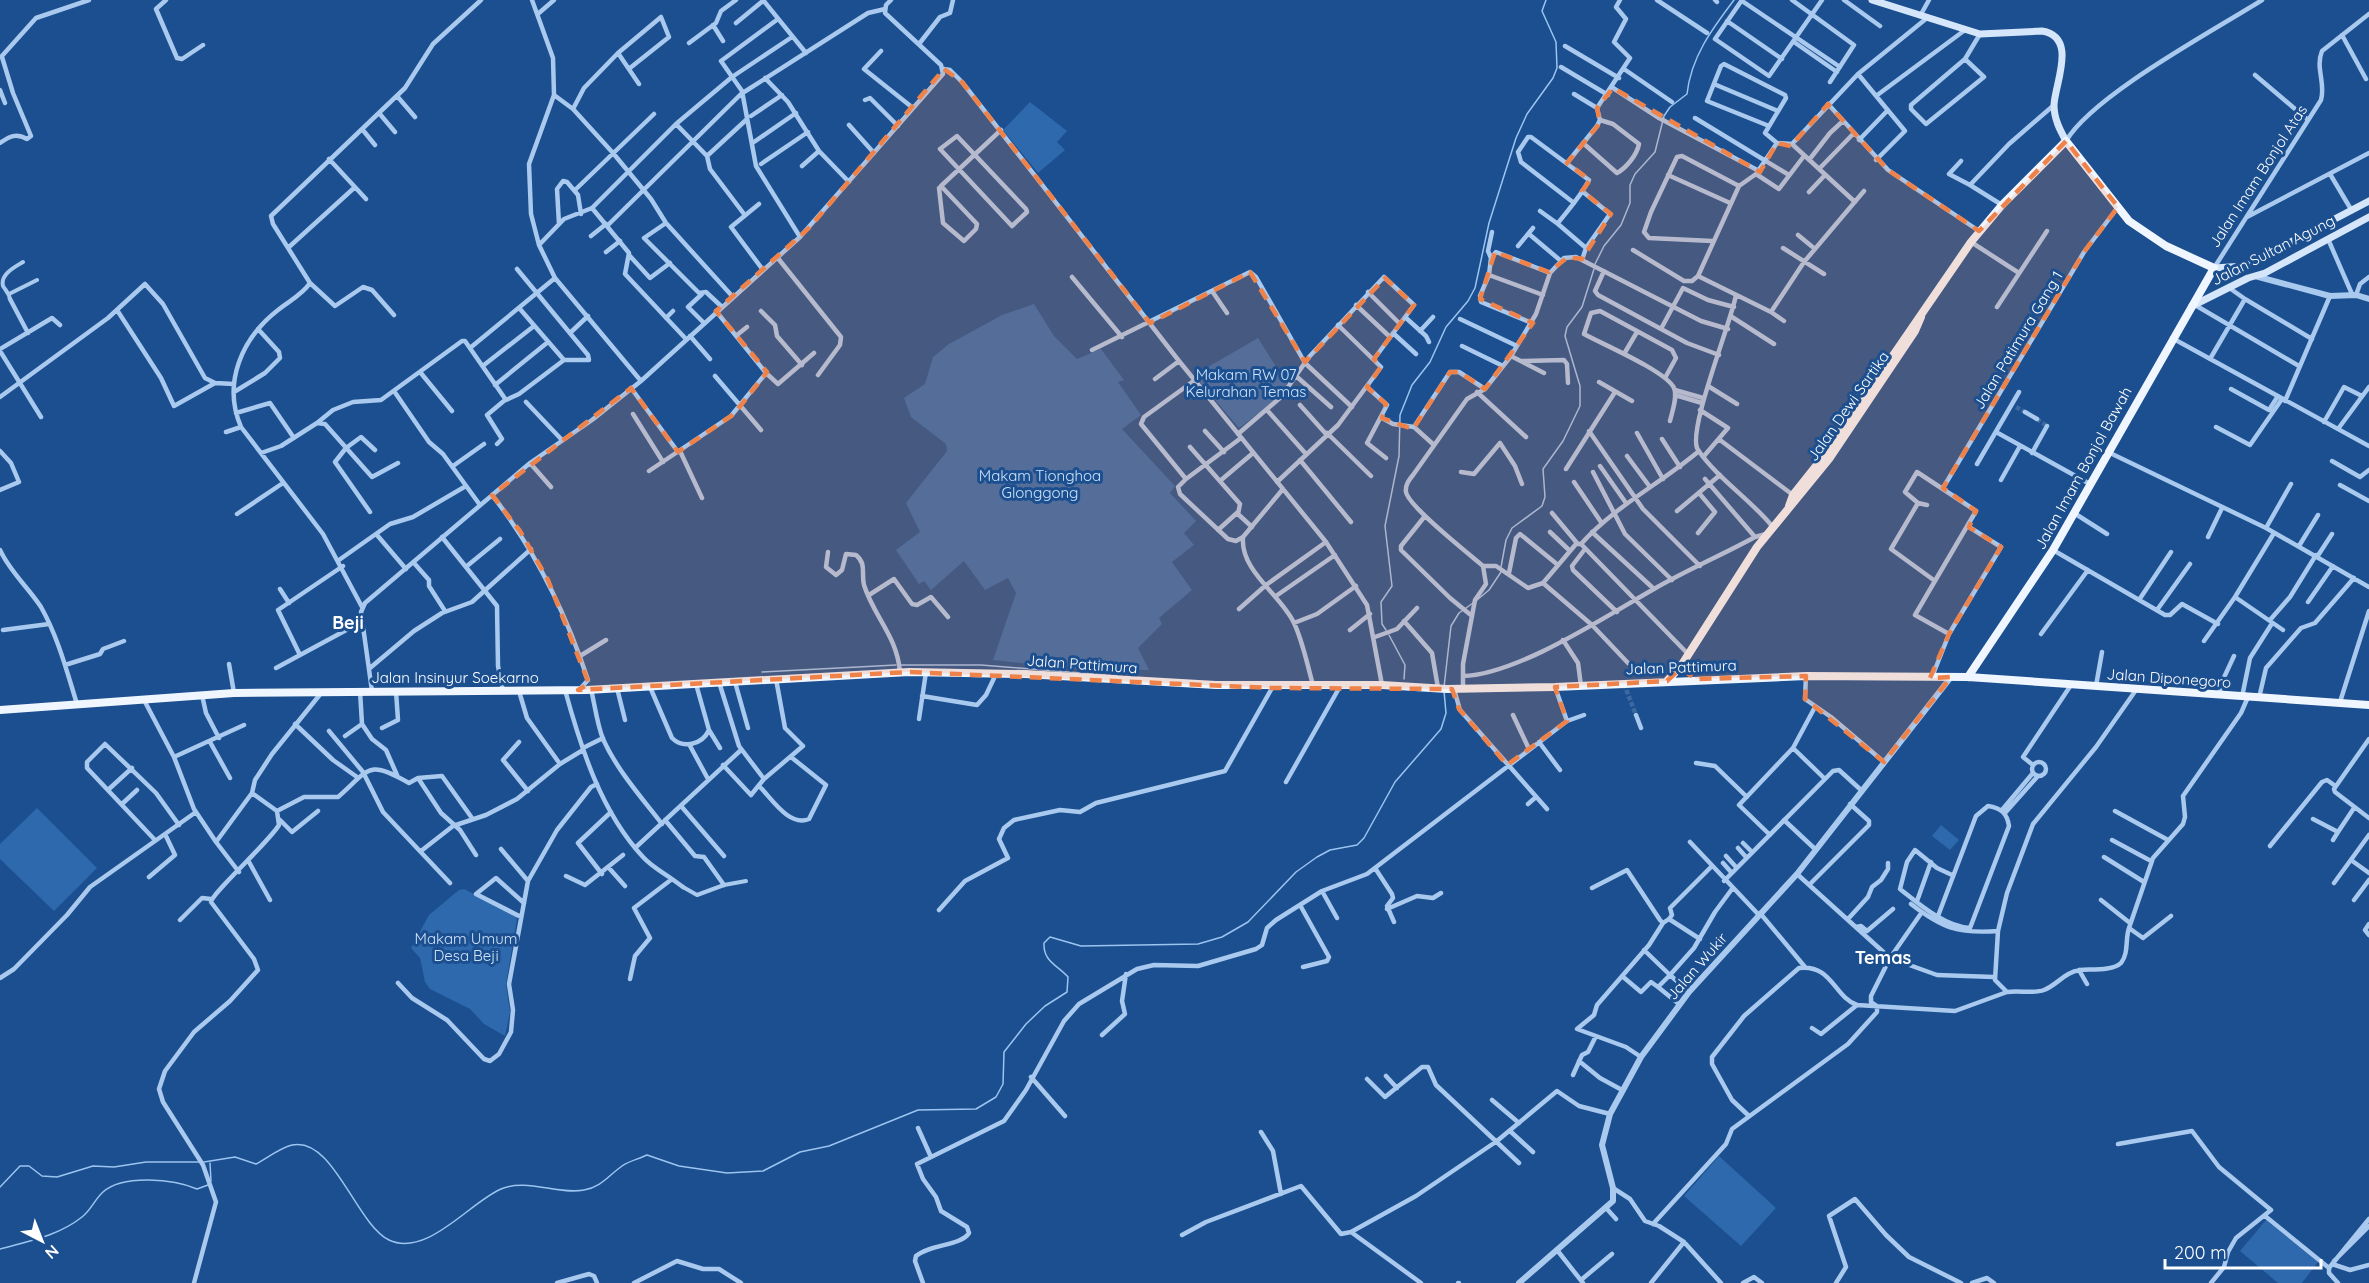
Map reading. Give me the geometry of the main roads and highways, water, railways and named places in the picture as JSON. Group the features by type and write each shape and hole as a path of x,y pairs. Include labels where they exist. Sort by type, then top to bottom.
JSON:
{"main road":[{"path":"1872,0 1980,34 2042,31 2055,37 2063,55 2054,105 2056,121 2066,141 2118,207 2139,229 2182,254 2214,268"},
{"name":"Jalan Dewi Sartika","path":"1667,681 1688,654 1766,534 1826,457 1910,327 1921,316 1979,231 2066,141"},
{"name":"Jalan Sultan Agung","path":"2214,268 2245,266 2369,201"},
{"name":"Jalan Sultan Agung","path":"2192,306 2328,239 2369,216"},
{"path":"2308,235 2314,238 2314,246"},
{"name":"Jalan Imam Bonjol Bawah","path":"1968,677 2053,550 2214,268"},
{"path":"2202,286 2203,295 2210,297"},
{"name":"Jalan Dewi Sartika","path":"1789,506 1793,495 1826,457"},
{"path":"1688,654 1686,672 1697,679"},
{"name":"Jalan Insinyur Soekarno","path":"0,710 234,693 578,690 776,679 900,667 909,672"},
{"name":"Jalan Pattimura","path":"909,672 1252,685 1313,685 1382,681 1412,688"},
{"name":"Jalan Pattimura","path":"1252,685 1272,688 1338,690 1445,689 1465,679 1555,687 1806,676 1968,677"},
{"name":"Jalan Diponegoro","path":"1968,677 2369,705"}],"waterway":[{"path":"1386,630 1382,624 1381,602 1392,586 1385,526 1399,456 1400,415 1412,385 1430,362 1446,327 1468,301 1475,288 1489,223 1516,138 1527,114 1553,78 1557,68 1556,42 1542,11 1546,0"},
{"path":"1595,264 1604,246 1621,225 1630,203 1630,185 1635,174 1655,152 1664,116 1670,107 1687,94 1698,56 1734,0"},
{"path":"1501,567 1506,540 1512,528 1542,506 1545,497 1543,469 1563,441 1580,406 1580,386 1565,336 1567,327 1582,307 1594,269"},
{"path":"1477,600 1489,590 1501,572"},
{"path":"1444,687 1451,626 1459,613 1473,603"},
{"path":"1389,635 1405,665 1404,679"},
{"path":"762,672 896,665"},
{"path":"901,665 981,665 1118,676"},
{"path":"204,1162 235,1157 256,1164 287,1146 307,1146 320,1154 332,1167 377,1231 389,1240 403,1244 433,1235 489,1196 511,1186 574,1191 590,1189 625,1164 647,1155 679,1166 727,1173 763,1171 800,1152 829,1146 918,1110 976,1109 996,1097 1003,1084 1004,1052 1026,1024 1045,1006 1067,992 1068,977 1048,959 1044,949 1044,943 1050,937 1081,946 1198,944 1222,937 1248,922 1296,872 1330,850 1357,845 1364,838 1395,782 1441,729 1446,713 1444,691"},
{"path":"0,1187 20,1166 29,1166 42,1176 57,1177 93,1166 114,1167 146,1162 199,1162"},
{"path":"210,1163 211,1181"},
{"path":"0,1249 43,1237 73,1224 85,1214 103,1192 112,1186 149,1180 175,1183 197,1189 208,1185"}],"tunnel":[{"path":"2016,407 2025,412"},
{"path":"2037,419 2047,426"},
{"path":"1624,684 1636,715"}],"district":[{"name":"Beji","path":"348,622"},
{"name":"Temas","path":"1883,957"}],"park label":[{"name":"Makam RW 07 Kelurahan Temas","path":"1246,382"},
{"name":"Makam Tionghoa Glonggong","path":"1040,484"},
{"name":"Makam Umum Desa Beji","path":"466,946"}]}
